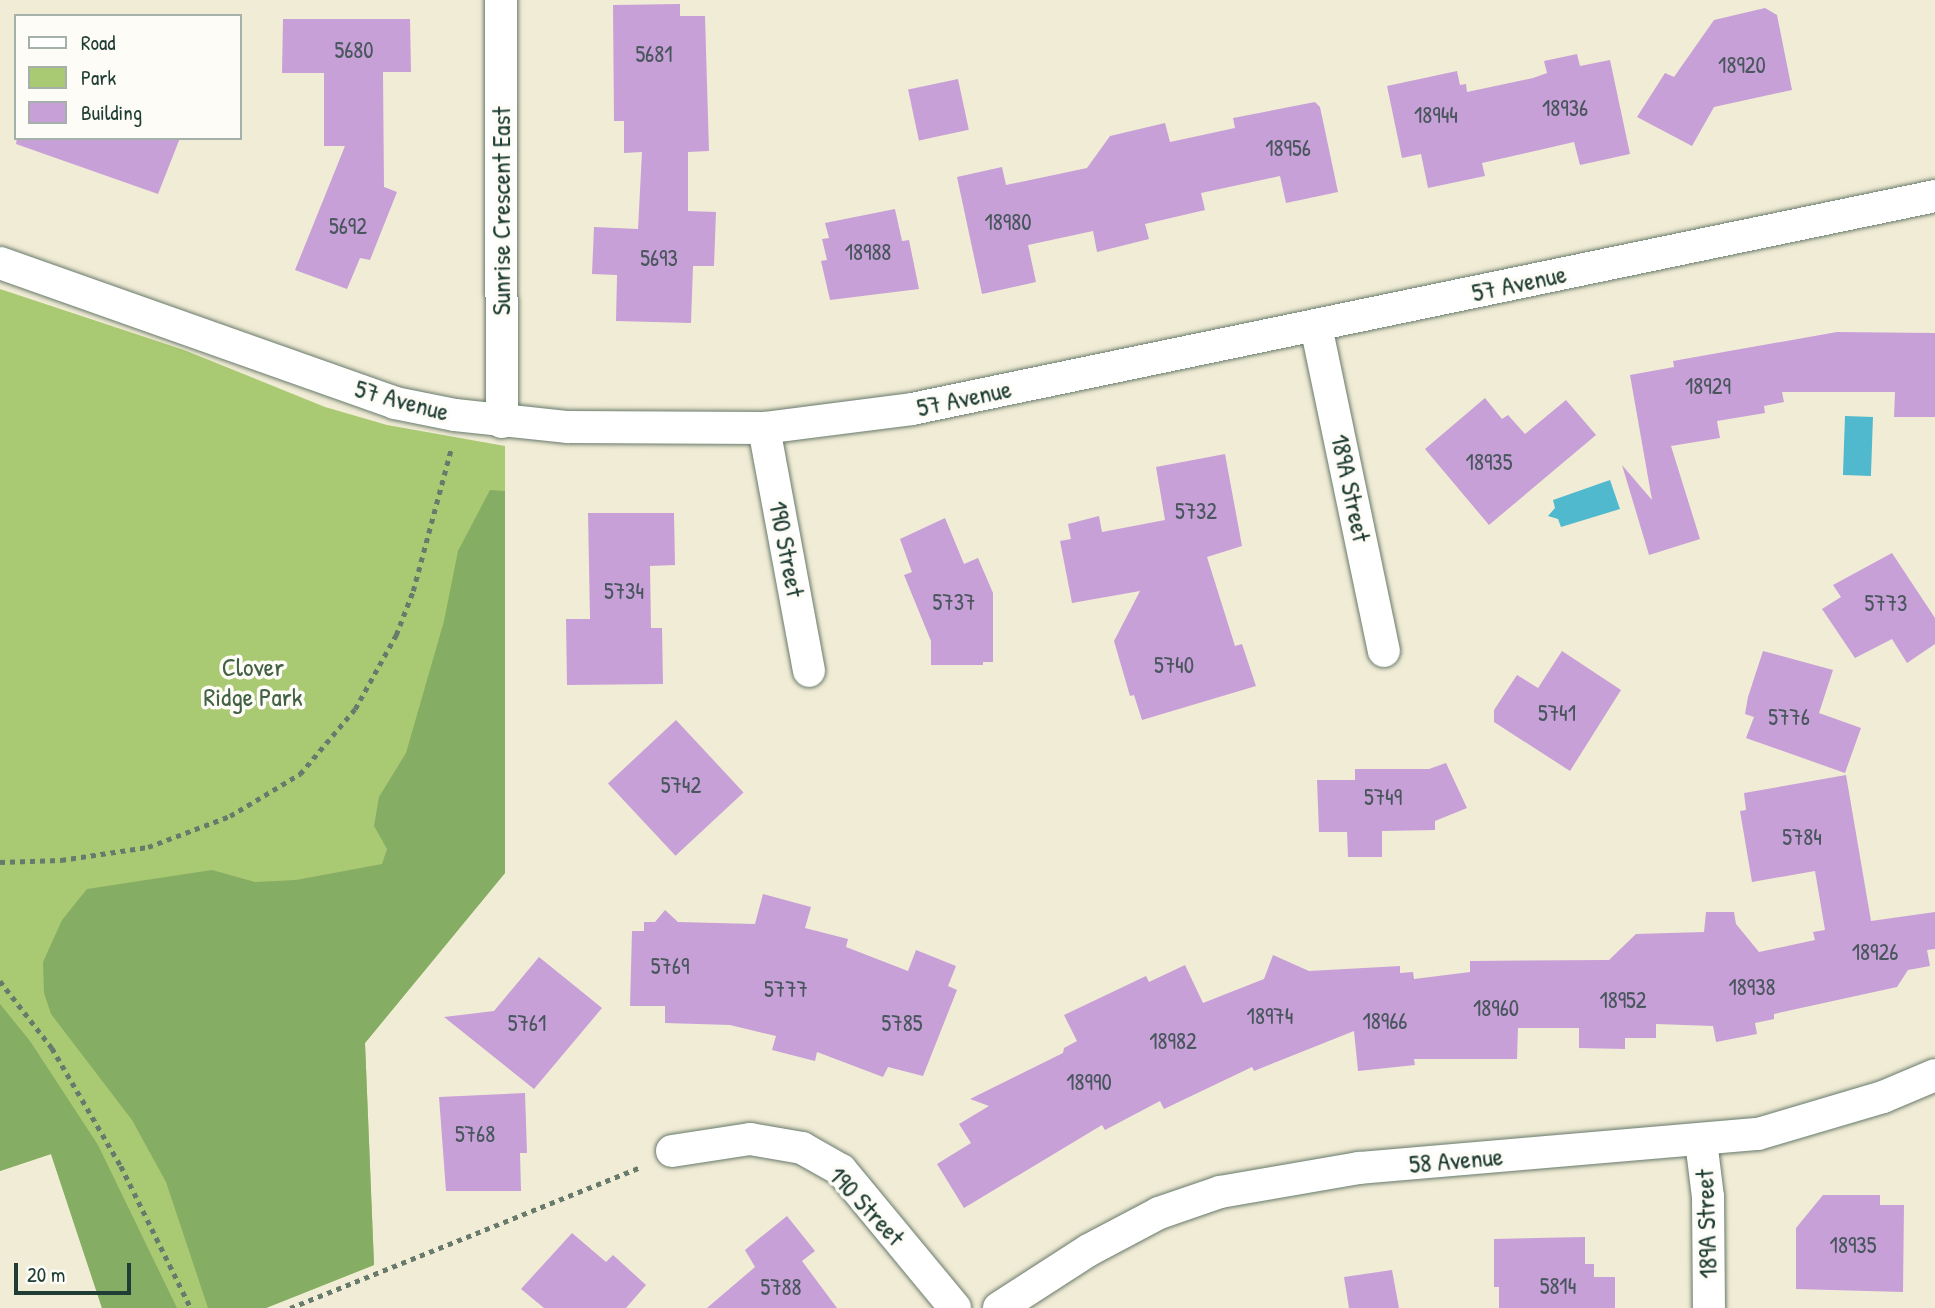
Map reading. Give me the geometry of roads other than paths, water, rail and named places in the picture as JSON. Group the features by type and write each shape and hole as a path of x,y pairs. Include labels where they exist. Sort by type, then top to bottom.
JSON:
{"street":[{"name":"Sunrise Crescent East","path":"501,0 502,422"},
{"name":"57 Avenue","path":"0,263 395,403 502,422 667,430 765,428 912,410 1935,196"},
{"name":"189A Street","path":"1316,326 1384,651"},
{"name":"190 Street","path":"765,428 809,671"},
{"name":"58 Avenue","path":"999,1308 1089,1250 1159,1213 1220,1192 1359,1168 1701,1141 1758,1134 1883,1097 1935,1075"},
{"name":"190 Street","path":"672,1151 750,1139 802,1148 841,1170 955,1308"},
{"name":"189A Street","path":"1701,1141 1708,1197 1709,1308"}],"water":[{"path":"1845,416 1873,417 1871,476 1843,475"},
{"path":"1610,480 1620,509 1561,527 1558,519 1548,516 1555,508 1553,500"}],"park label":[{"name":"Clover Ridge Park","path":"253,682"}]}
